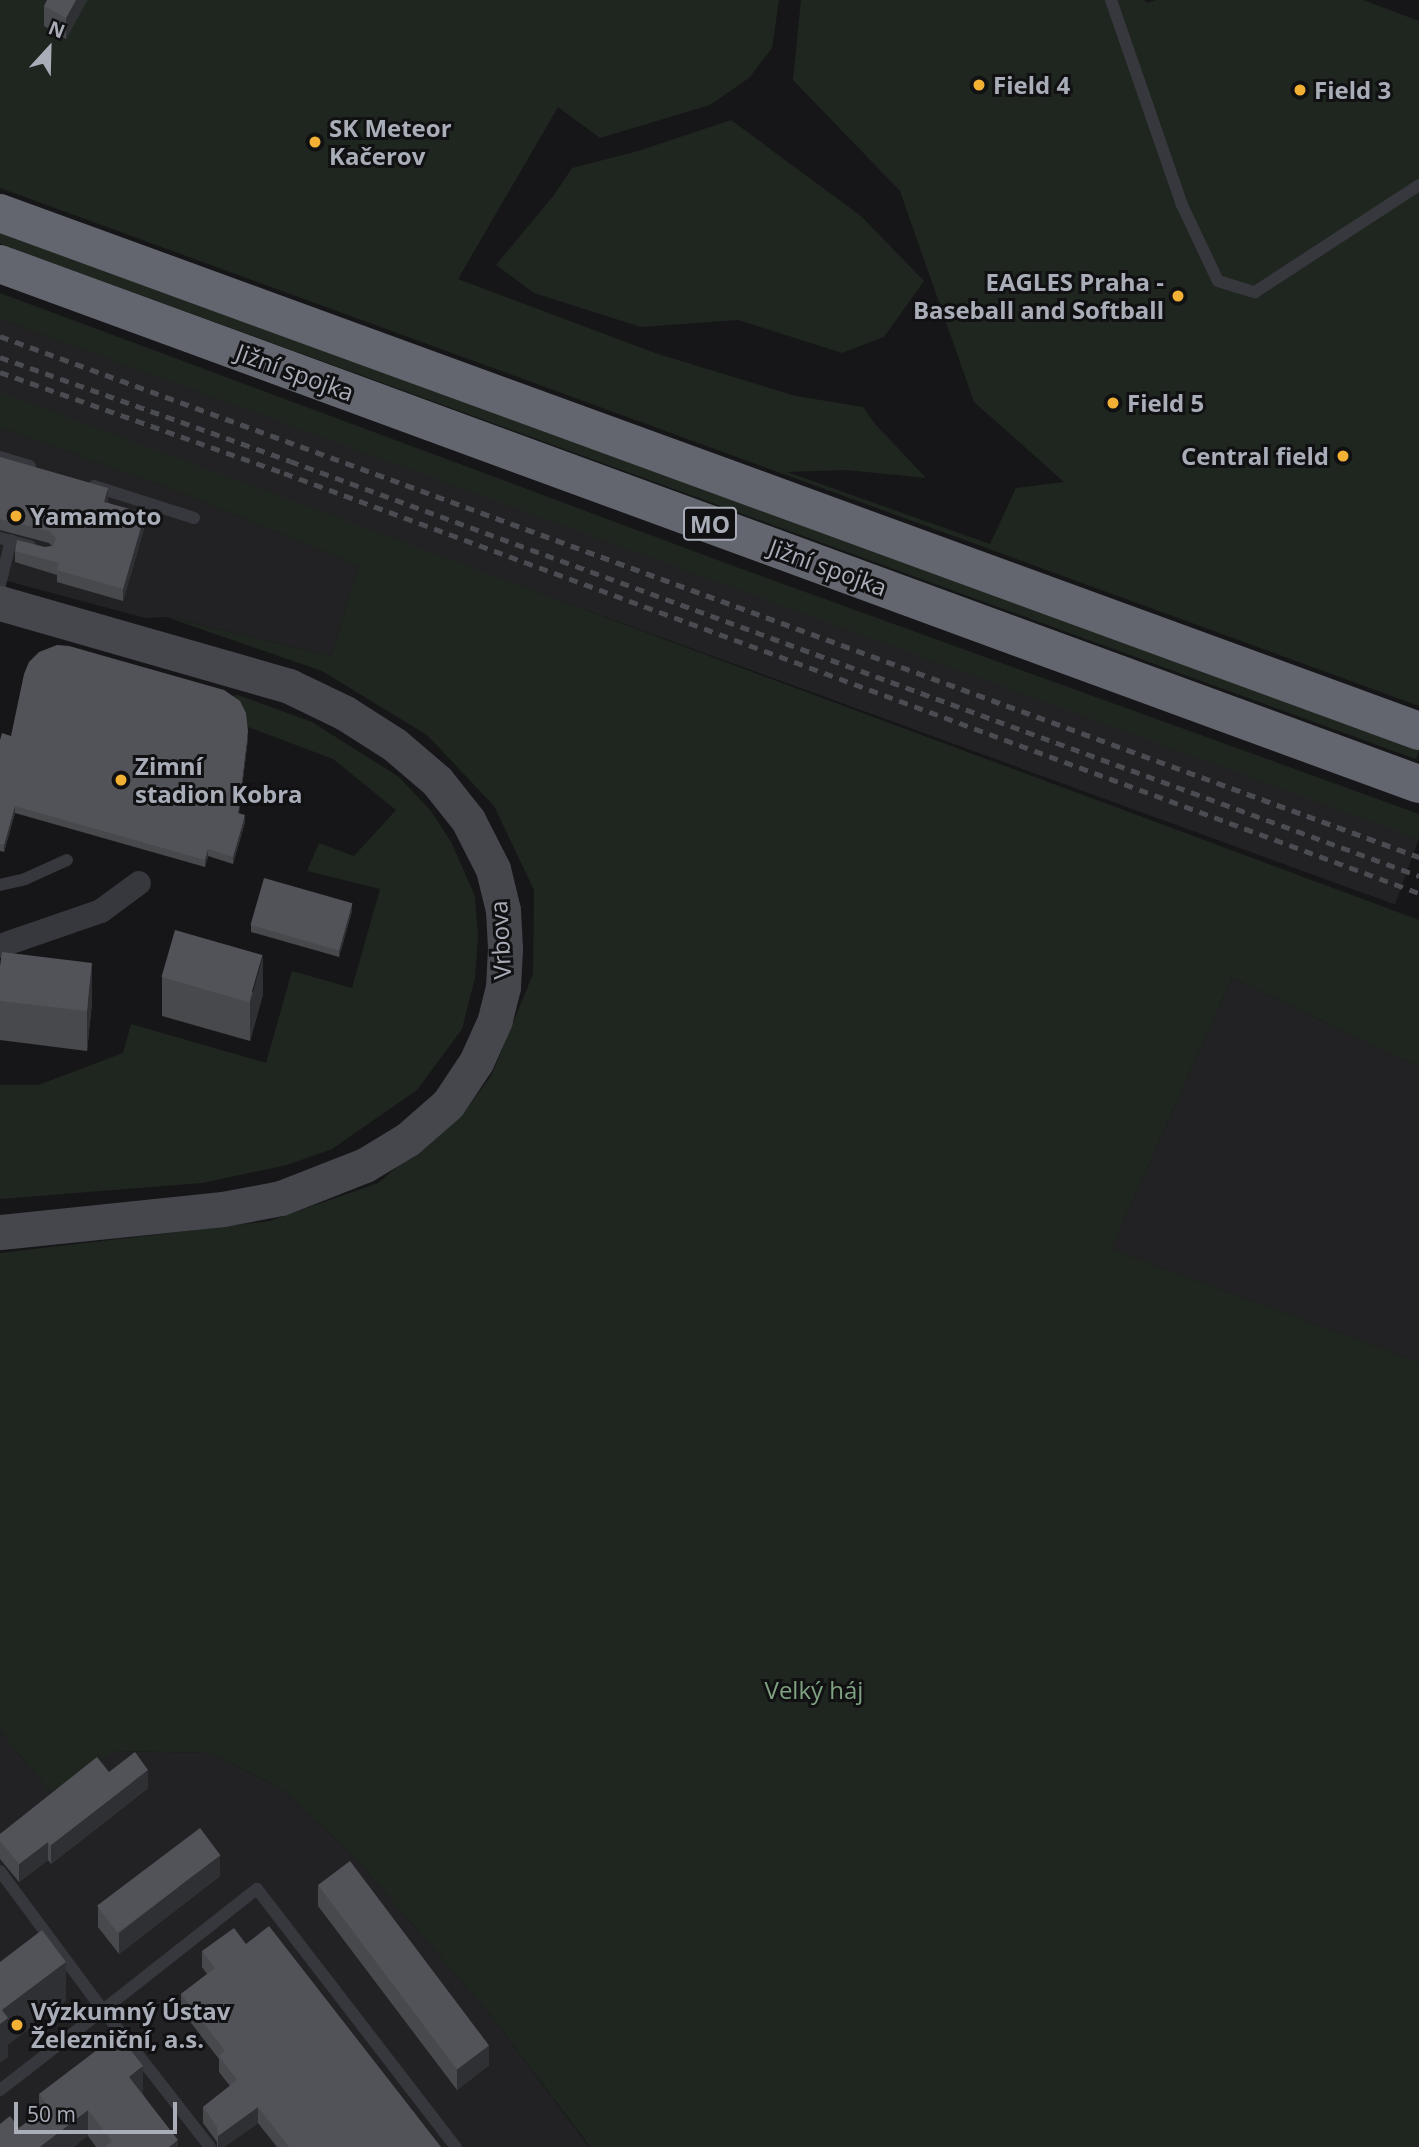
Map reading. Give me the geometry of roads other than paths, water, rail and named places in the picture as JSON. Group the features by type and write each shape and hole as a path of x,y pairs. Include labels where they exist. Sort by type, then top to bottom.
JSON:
{"highway":[{"name":"Jižní spojka","path":"0,212 1419,731"},
{"name":"Jižní spojka","path":"0,264 1419,783"}],"main road":[{"name":"Vrbova","path":"0,603 289,686 345,713 395,745 437,781 468,820 493,869 503,910 505,949 503,987 498,1009 477,1062 449,1104 408,1139 365,1165 281,1198 223,1209 0,1232"}],"street":[{"path":"0,946 101,911 139,883"}],"lane":[{"path":"1111,0 1182,205 1218,281 1255,292 1419,185"},
{"path":"0,457 39,469"},
{"path":"78,481 194,518"},
{"path":"0,585 6,539 47,551"},
{"path":"0,885 26,879 66,860"},
{"path":"0,1871 103,2010 210,2147"},
{"path":"0,2090 257,1889 456,2147"}],"railway":[{"path":"0,336 1419,857"},
{"path":"0,357 1419,876"},
{"path":"0,372 284,473 1419,893"}],"place":[{"name":"Field 4","path":"979,85"},
{"name":"Field 3","path":"1300,90"},
{"name":"SK Meteor Kačerov","path":"315,142"},
{"name":"EAGLES Praha - Baseball and Softball","path":"1178,296"},
{"name":"Field 5","path":"1113,403"},
{"name":"Central field","path":"1343,456"},
{"name":"Yamamoto","path":"16,516"},
{"name":"Zimní stadion Kobra","path":"121,780"},
{"name":"Výzkumný Ústav Železniční, a.s.","path":"17,2025"}],"park label":[{"name":"Velký háj","path":"814,1690"}]}
